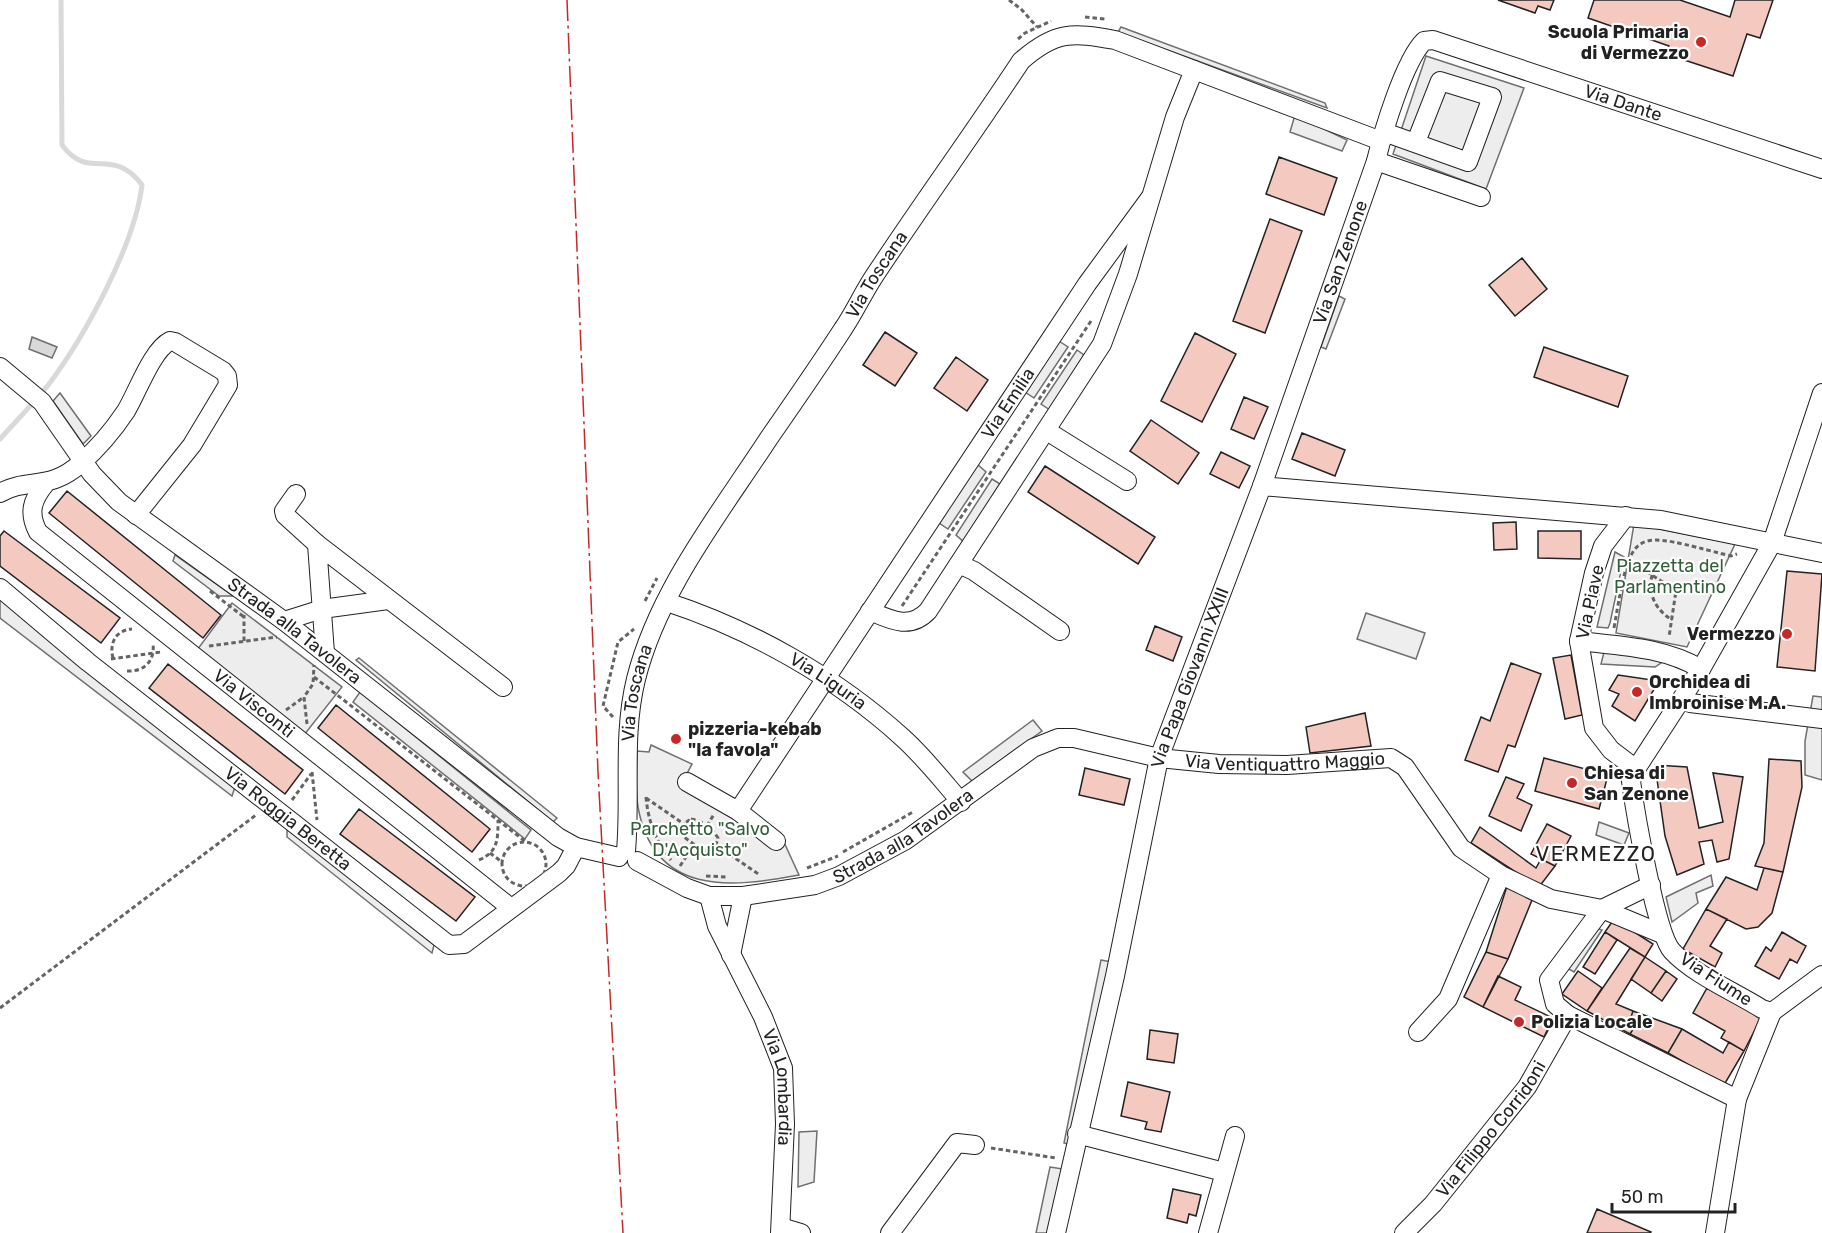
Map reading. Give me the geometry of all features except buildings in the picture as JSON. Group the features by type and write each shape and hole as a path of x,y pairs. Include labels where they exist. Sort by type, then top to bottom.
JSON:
{"street":[{"name":"Via Toscana","path":"627,856 629,817 627,746 634,690 650,638 667,602 720,512 844,328 872,280 1042,33 1072,34 1115,40 1382,136 1416,142 1468,162 1492,97 1440,81 1416,142"},
{"name":"Via Dante","path":"1424,41 1433,40 1822,169"},
{"name":"Via San Zenone","path":"1262,486 1376,161 1382,136 1413,53 1424,41"},
{"name":"Via Emilia","path":"898,621 913,623 920,619 959,564 1102,344 1128,274 1175,117 1194,70"},
{"path":"1376,161 1481,197"},
{"name":"Via Emilia","path":"738,811 1087,284 1150,198"},
{"path":"0,493 8,488 45,484 59,479 83,462 126,411 165,344 175,342 223,371 227,376 228,385 192,445 136,515"},
{"name":"Strada alla Tavolera","path":"0,367 42,402 83,462 103,486 136,515 284,621 558,837 576,847 627,856 687,888 709,896 743,896 805,886 839,876 906,840 1046,741 1074,738 1159,759"},
{"path":"1662,934 1631,781 1636,769 1701,669 1772,543 1822,393"},
{"path":"1047,431 1127,481"},
{"name":"Via Visconti","path":"45,484 38,492 31,513 38,532 511,908"},
{"path":"1262,486 1661,520 1822,553"},
{"name":"Via Papa Giovanni XXIII","path":"1056,1233 1115,976 1159,759 1262,486"},
{"path":"296,494 284,511 285,516 388,600 503,687"},
{"name":"Via Piave","path":"1626,516 1603,546 1593,573 1579,641 1593,728 1611,750 1636,769"},
{"path":"318,544 325,653"},
{"path":"959,564 974,571 1060,631"},
{"name":"Via Roggia Beretta","path":"0,588 88,662 449,945 464,944 559,873 566,866 576,847"},
{"path":"284,621 322,609 388,600"},
{"name":"Via Liguria","path":"667,602 758,640 825,677 903,738 962,802"},
{"path":"870,611 898,621"},
{"path":"1579,641 1646,649 1681,658 1701,669"},
{"path":"1682,699 1690,704 1822,719"},
{"name":"Via Ventiquattro Maggio","path":"1159,759 1219,764 1287,765 1391,758 1405,767 1461,848 1501,875 1551,899 1602,909"},
{"path":"687,782 738,811 776,841"},
{"path":"1418,1032 1448,999 1501,875"},
{"path":"1652,885 1602,909 1549,980 1555,1004 1568,1015 1737,1099"},
{"name":"Via Lombardia","path":"709,896 711,910 763,1017 783,1068 785,1114 781,1230"},
{"path":"731,955 743,896"},
{"path":"1602,909 1662,934"},
{"name":"Via Fiume","path":"1662,934 1667,945 1680,958 1762,1009 1772,1012"},
{"path":"1715,1233 1737,1099 1772,1012 1822,975"},
{"name":"Via Filippo Corridoni","path":"1404,1233 1433,1204 1527,1087 1568,1015"},
{"path":"1077,1134 1224,1172"},
{"path":"1208,1233 1235,1136"},
{"path":"890,1233 957,1143 975,1145"},
{"path":"781,1230 801,1233"}],"path":[{"path":"1009,0 1021,9 1042,33"},
{"path":"1078,17 1096,17 1107,20"},
{"path":"1012,45 1042,33 1054,20"},
{"path":"898,621 899,611 1095,315"},
{"path":"1611,645 1628,559 1639,543 1652,538 1731,556 1741,553"},
{"path":"1628,559 1676,591 1668,645"},
{"path":"1652,575 1652,598 1659,610 1672,620"},
{"path":"641,610 659,576"},
{"path":"244,592 244,641"},
{"path":"615,718 603,706 610,674 618,642 636,627"},
{"path":"113,659 111,648 116,637 128,629 137,629"},
{"path":"126,671 140,670 152,659 154,648 150,638"},
{"path":"314,677 526,842 539,848 546,861 545,869 537,881 523,885 516,884 505,875 502,862 507,849 526,842"},
{"path":"0,1008 258,814 275,808 312,773"},
{"path":"646,798 684,824"},
{"path":"691,819 710,827 718,838 717,845 709,852 694,845 683,835 684,824 691,819"},
{"path":"456,864 477,861 490,853 498,838 498,820"},
{"path":"680,866 694,845"},
{"path":"717,845 760,875"},
{"path":"490,853 502,862"},
{"path":"975,1145 1071,1161"}],"green space":[{"name":"Piazzetta del Parlamentino","path":"1634,524 1735,544 1687,647 1616,633"},
{"path":"1366,613 1425,633 1416,659 1357,639"},
{"name":"Parchetto \"Salvo D'Acquisto\"","path":"651,745 692,764 682,783 782,838 799,875 722,883 699,879 678,871 660,857 647,836 637,800 637,751 649,752"}],"shaded area":[{"path":"1121,27 1325,103 1327,108 1118,32"},
{"path":"1426,56 1524,88 1486,189 1393,154"},
{"path":"1295,115 1347,140 1342,151 1290,132"},
{"path":"1339,296 1345,299 1326,349 1321,347"},
{"path":"32,337 57,347 52,358 29,349"},
{"path":"1059,341 1068,347 1034,398 1025,392"},
{"path":"1077,350 1084,355 1050,410 1041,404"},
{"path":"60,393 91,436 83,444 53,401"},
{"path":"977,464 986,472 948,529 939,523"},
{"path":"992,479 1000,484 964,542 956,535"},
{"path":"1615,552 1624,557 1610,623 1608,628 1597,627"},
{"path":"175,555 233,596 219,596 173,561"},
{"path":"0,596 235,787 232,796 0,618"},
{"path":"232,603 342,687 304,735 197,650"},
{"path":"1604,652 1664,661 1655,667 1601,664"},
{"path":"359,658 557,818 553,822 356,660"},
{"path":"360,692 531,830 525,839 353,702"},
{"path":"1813,696 1822,697 1822,780 1805,775 1805,741"},
{"path":"1033,720 1042,731 972,781 963,772"},
{"path":"1599,822 1629,833 1624,845 1596,835"},
{"path":"287,828 434,945 432,953 287,837"},
{"path":"1711,875 1713,886 1696,893 1698,903 1672,922 1666,897"},
{"path":"1594,927 1602,930 1574,972 1567,968"},
{"path":"1101,960 1112,962 1072,1145 1064,1143"},
{"path":"817,1131 814,1182 798,1187 799,1132"},
{"path":"1050,1167 1063,1169 1050,1233 1036,1233"}],"waterway":[{"path":"0,439 49,384 78,341 119,261 130,234 142,185 131,173 121,167 82,161 72,156 62,145 61,0"}],"power":[{"path":"567,0 598,772 623,1233"}],"place":[{"name":"Scuola Primaria di Vermezzo","path":"1701,42"},
{"name":"Vermezzo","path":"1787,634"},
{"name":"Orchidea di Imbroinise M.A.","path":"1637,692"},
{"name":"pizzeria-kebab \"la favola\"","path":"676,739"},
{"name":"Chiesa di San Zenone","path":"1572,783"},
{"name":"Polizia Locale","path":"1519,1022"}],"district":[{"name":"VERMEZZO","path":"1596,854"}]}
